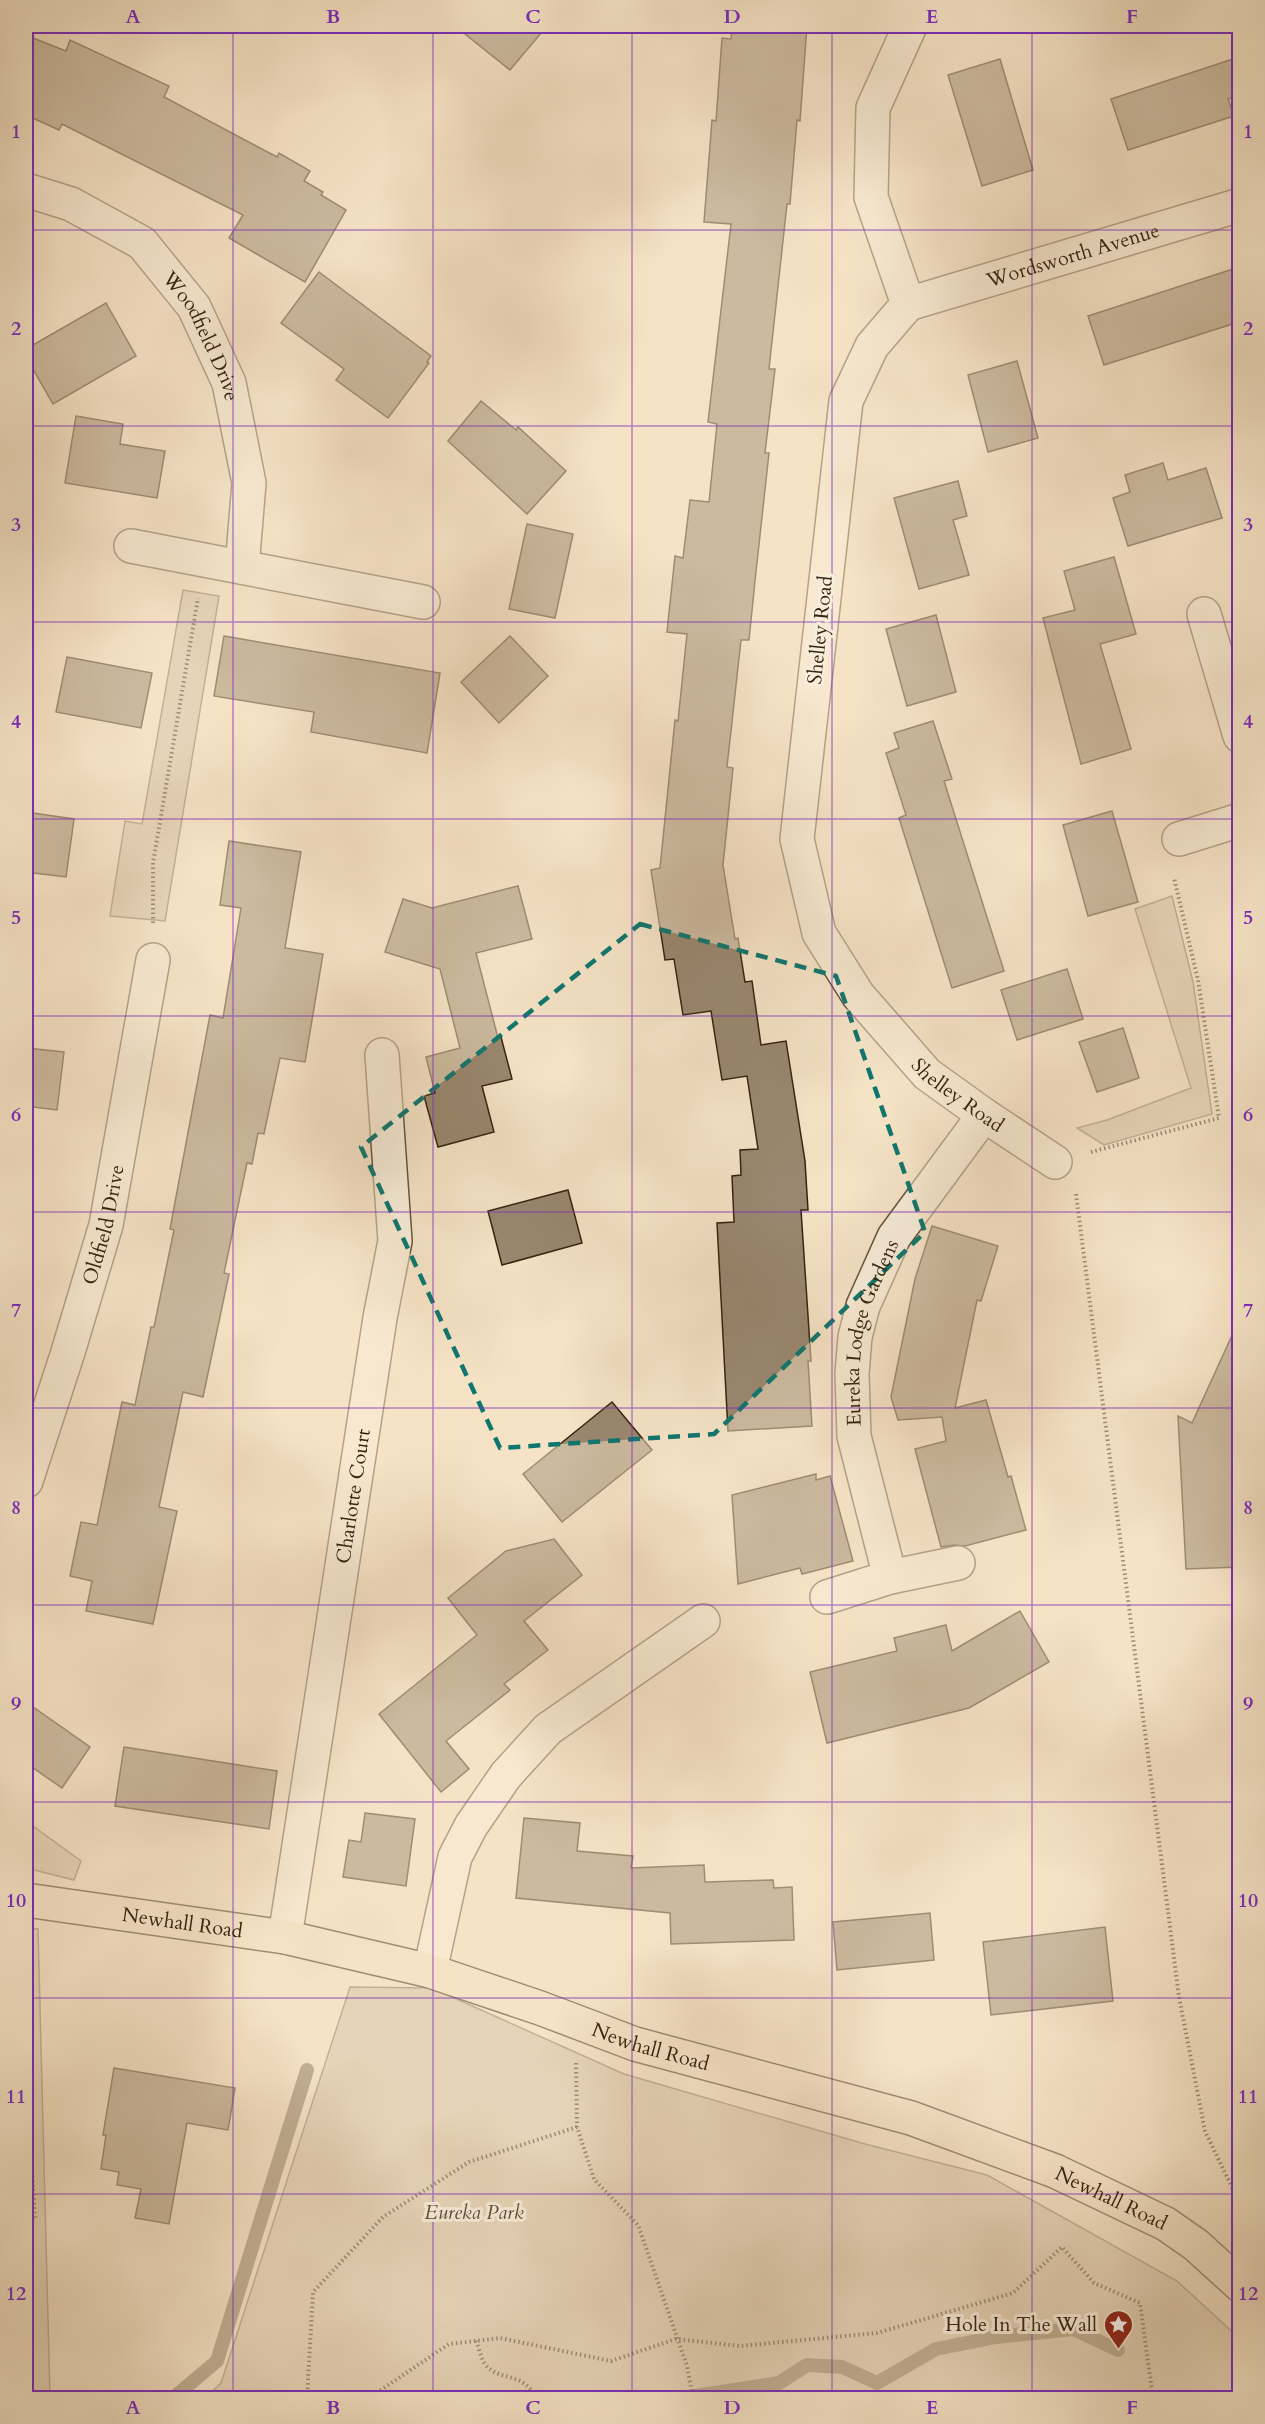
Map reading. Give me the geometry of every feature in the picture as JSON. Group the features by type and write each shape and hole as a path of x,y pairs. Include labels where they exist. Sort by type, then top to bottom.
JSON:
{"main road":[{"name":"Newhall Road","path":"26,1900 285,1937 430,1971 635,2044 911,2118 1055,2171 1166,2224 1196,2245 1239,2285"}],"street":[{"path":"908,304 871,197 873,108 910,26"},
{"name":"Woodfield Drive","path":"26,190 71,204 142,243 194,307 229,383 249,483 242,567"},
{"name":"Wordsworth Avenue","path":"908,304 1239,205"},
{"name":"Shelley Road","path":"908,304 872,346 846,401 797,839 819,933 858,995 927,1074 984,1116 1063,1160"},
{"path":"131,546 423,602"},
{"path":"1204,614 1239,736"},
{"path":"1179,839 1239,820"},
{"name":"Oldfield Drive","path":"26,1481 106,1225 153,960"},
{"name":"Charlotte Court","path":"285,1937 380,1318 395,1241 382,1055"},
{"name":"Eureka Lodge Gardens","path":"890,1577 854,1436 852,1374 855,1337 863,1306 894,1237 984,1116"},
{"path":"827,1597 890,1577 958,1563"},
{"path":"430,1971 455,1857 471,1826 506,1775 548,1729 703,1621"}],"path":[{"path":"153,960 153,862 205,560"},
{"path":"1179,839 1172,868 1198,980 1219,1118 1063,1160 1179,1997 1205,2131 1239,2204"},
{"path":"584,2025 576,2053 577,2127 594,2179 638,2225 687,2366 693,2398"},
{"path":"26,2068 35,2220 26,2220"},
{"path":"308,2398 313,2292 383,2217 469,2162 577,2127"},
{"path":"369,2398 449,2344 500,2338 611,2361 676,2339 740,2346 877,2333 1013,2293 1062,2247 1094,2283 1140,2303 1154,2398"},
{"path":"26,2329 28,2328 31,2398"},
{"path":"476,2341 485,2364 499,2374 520,2380 530,2387 536,2398"}],"highlighted area":[{"path":"640,924 836,976 925,1232 714,1434 500,1448 361,1147"}],"green space":[{"path":"183,590 219,596 165,921 110,916 125,821 142,824"},
{"path":"1172,896 1193,982 1212,1114 1104,1145 1077,1128 1107,1120 1191,1088 1135,909"},
{"path":"26,1821 81,1861 74,1880 26,1868"},
{"path":"26,1928 38,1929 50,2398 26,2398"},
{"name":"Eureka Park","path":"350,1987 432,1988 624,2074 865,2144 987,2175 1177,2281 1239,2338 1239,2398 205,2398 221,2383"}],"building":[{"path":"455,26 547,26 510,70"},
{"path":"732,26 807,26 800,121 797,120 790,204 787,204 769,369 775,369 765,453 769,453 749,640 741,640 727,767 733,768 723,865 735,939 738,938 745,982 752,981 761,1045 786,1041 805,1161 808,1210 801,1210 811,1361 808,1361 812,1426 728,1431 717,1223 734,1222 732,1176 741,1175 740,1150 758,1149 747,1076 722,1080 711,1011 683,1015 674,959 665,960 651,870 660,868 675,720 678,721 687,634 667,632 675,556 683,558 690,500 709,502 717,424 708,422 731,224 704,222 712,120 716,121 722,38 731,39"},
{"path":"33,38 66,51 70,40 169,86 164,97 277,157 279,153 310,171 304,181 323,192 321,195 346,210 305,282 229,238 243,215 62,124 59,130 26,115 26,56"},
{"path":"1239,57 1239,96 1228,99 1234,116 1128,150 1111,99"},
{"path":"1000,59 1033,170 982,186 948,75"},
{"path":"1239,267 1239,322 1104,365 1088,316"},
{"path":"319,272 431,356 427,362 429,363 388,418 336,380 344,369 281,323"},
{"path":"106,303 136,356 53,404 26,357 26,349"},
{"path":"1017,361 1038,438 988,452 968,375"},
{"path":"481,401 516,430 518,427 566,471 527,514 448,441"},
{"path":"76,416 123,424 120,444 165,451 157,498 65,483"},
{"path":"1163,463 1168,480 1206,468 1222,518 1128,546 1113,498 1130,492 1125,475"},
{"path":"958,481 967,516 953,520 969,575 919,589 894,498"},
{"path":"527,524 573,534 555,618 509,609"},
{"path":"1114,557 1136,634 1100,644 1131,749 1081,764 1043,618 1075,610 1064,571"},
{"path":"936,615 956,692 907,706 886,629"},
{"path":"224,636 440,673 427,753 311,732 314,712 214,696"},
{"path":"510,636 548,676 499,723 461,682"},
{"path":"67,657 152,673 141,728 56,712"},
{"path":"933,721 952,779 944,781 1004,971 952,988 899,818 906,815 886,753 899,748 894,733"},
{"path":"1112,811 1138,902 1088,916 1063,825"},
{"path":"26,812 74,819 66,877 26,872"},
{"path":"229,841 301,852 285,948 323,954 305,1062 280,1058 264,1134 258,1133 252,1164 247,1163 224,1273 229,1274 203,1397 183,1392 159,1507 177,1511 153,1624 86,1611 92,1581 70,1576 81,1522 97,1525 122,1402 135,1405 174,1230 170,1229 210,1015 223,1018 241,908 220,905"},
{"path":"518,886 532,939 476,953 498,1038 501,1037 512,1079 482,1086 494,1132 438,1147 424,1096 435,1093 426,1057 460,1048 440,969 385,952 403,899 432,908"},
{"path":"1067,969 1083,1019 1017,1040 1001,990"},
{"path":"1123,1028 1139,1078 1097,1092 1079,1042"},
{"path":"26,1048 64,1052 57,1110 26,1106"},
{"path":"568,1190 582,1243 502,1265 488,1211"},
{"path":"932,1226 998,1246 981,1301 977,1300 955,1408 986,1400 1026,1530 965,1546 941,1547 915,1449 946,1441 942,1417 898,1420 891,1397 915,1279"},
{"path":"1239,1320 1239,1567 1186,1569 1178,1416 1192,1423"},
{"path":"612,1402 652,1450 562,1522 523,1474"},
{"path":"816,1474 816,1480 830,1476 853,1561 802,1574 800,1568 738,1584 732,1495"},
{"path":"554,1539 582,1575 524,1621 548,1650 504,1684 510,1690 446,1741 469,1769 441,1792 379,1714 477,1635 448,1598 506,1551"},
{"path":"1020,1611 1049,1662 969,1708 827,1743 810,1672 897,1651 894,1638 946,1625 952,1651"},
{"path":"26,1702 90,1747 62,1788 26,1763"},
{"path":"124,1747 277,1771 269,1829 115,1806"},
{"path":"365,1813 415,1819 406,1886 343,1877 349,1840 361,1842"},
{"path":"524,1818 580,1823 577,1851 633,1856 631,1868 704,1865 705,1882 773,1880 774,1888 792,1887 794,1940 671,1944 670,1913 516,1898"},
{"path":"930,1913 934,1960 837,1970 833,1922"},
{"path":"1105,1927 1113,2001 991,2015 983,1942"},
{"path":"114,2068 235,2088 228,2130 187,2123 169,2224 135,2218 141,2189 117,2185 119,2172 101,2169 106,2135 103,2135"}],"waterway":[{"path":"173,2398 217,2361 307,2070"},
{"path":"682,2398 779,2383 807,2365 842,2367 877,2383 936,2349 996,2337 1073,2329 1118,2350"}],"place":[{"name":"Hole In The Wall","path":"1118,2350"}]}
